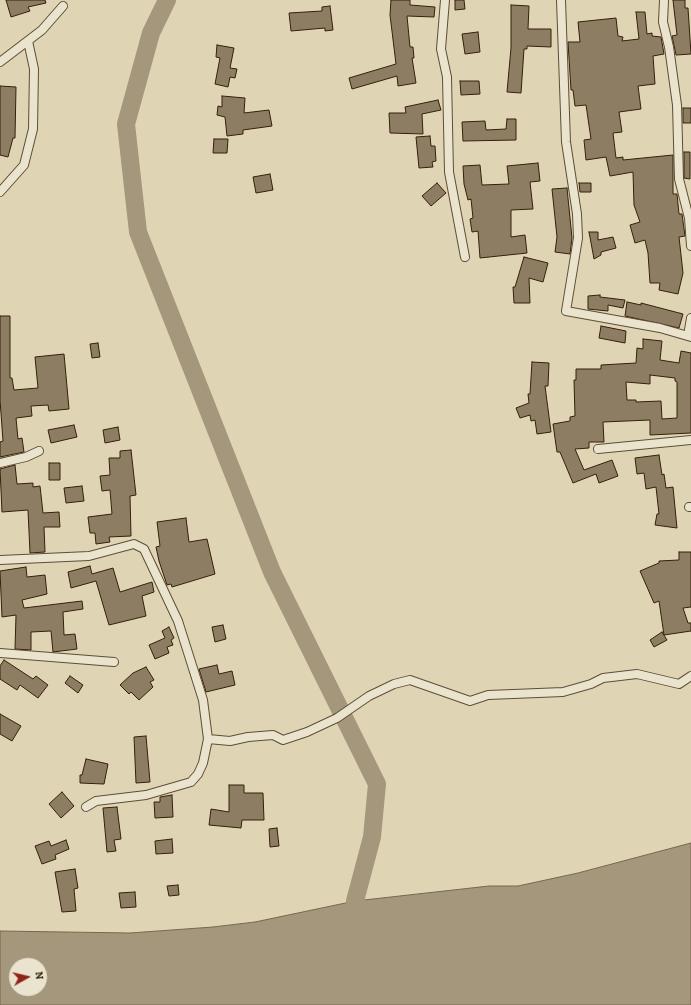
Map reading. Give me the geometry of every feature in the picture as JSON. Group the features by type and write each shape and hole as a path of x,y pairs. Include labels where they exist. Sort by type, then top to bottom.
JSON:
{"street":[{"path":"445,0 441,49 447,77 449,172 465,257"},
{"path":"561,0 566,142 577,214 578,238 576,259 566,311 660,328 689,337 691,318"},
{"path":"664,0 663,22 669,47 677,105 679,179 689,218 691,246"},
{"path":"0,62 42,30 63,6"},
{"path":"0,192 24,166 33,129 34,70 28,41"},
{"path":"598,449 691,440"},
{"path":"0,463 26,457 39,451"},
{"path":"0,560 89,556 134,544 144,549 178,621 192,659 203,700 208,739 203,763 198,774 190,782 146,795 96,801 86,806"},
{"path":"0,653 114,662"},
{"path":"208,739 230,741 248,737 273,735 283,740 307,732 337,718 369,696 394,684 410,680 470,701 488,695 564,692 591,684 603,678 637,674 679,684 691,676"}],"shaded area":[{"path":"691,843 691,1005 0,1005 0,931 130,933 213,927 255,922 355,901 489,886 518,886 578,873"}],"building":[{"path":"6,0 45,0 46,3 28,7 30,11 11,17"},
{"path":"391,0 410,0 410,5 435,7 434,17 407,16 410,47 413,47 414,58 412,58 416,83 398,86 397,76 352,89 349,78 396,64 390,15"},
{"path":"455,0 464,0 465,9 455,10"},
{"path":"673,0 685,0 685,8 688,8 691,54 676,55 672,36 677,35"},
{"path":"511,5 529,6 528,29 551,29 551,47 527,46 527,49 524,49 521,93 507,92 511,48"},
{"path":"330,6 333,30 325,31 325,28 291,31 289,13 322,11 322,7"},
{"path":"636,12 645,12 647,34 652,33 652,36 661,37 664,54 653,56 655,84 638,86 641,109 619,112 622,132 613,133 616,158 623,157 623,160 673,155 673,194 677,194 679,214 682,214 685,236 679,237 683,273 678,294 659,290 660,283 650,283 648,253 645,240 635,243 630,225 640,222 634,205 633,172 610,176 606,157 586,160 584,140 591,139 586,105 575,106 573,90 571,90 568,42 580,42 578,22 616,18 618,36 623,37 622,41 639,39"},
{"path":"478,32 480,52 465,54 462,34"},
{"path":"217,45 234,48 230,68 237,69 235,78 230,77 228,87 215,84 220,58 216,57"},
{"path":"460,81 479,81 480,94 461,95"},
{"path":"0,86 16,87 15,138 13,138 8,157 0,155"},
{"path":"222,96 245,98 244,113 269,110 272,126 243,130 243,134 227,136 225,117 217,115 218,106 222,107"},
{"path":"438,100 441,110 422,114 423,134 390,133 389,113 406,113 405,107"},
{"path":"683,108 691,108 691,123 683,123"},
{"path":"507,119 516,119 516,140 463,141 462,122 485,121 486,130 506,129"},
{"path":"430,136 431,146 435,146 436,161 432,162 433,167 419,168 416,137"},
{"path":"214,139 228,139 227,153 213,153"},
{"path":"684,152 690,152 690,179 684,178"},
{"path":"538,163 540,181 530,182 533,209 511,210 511,237 525,235 527,253 480,258 478,231 472,232 470,219 473,218 471,199 468,200 464,184 463,166 480,165 482,185 509,184 507,166"},
{"path":"270,174 273,190 256,193 253,177"},
{"path":"437,183 446,193 431,206 422,196"},
{"path":"579,183 591,183 591,192 580,192"},
{"path":"567,188 572,238 570,254 555,252 557,237 552,189"},
{"path":"589,232 598,232 598,240 613,237 616,248 601,252 601,255 594,259"},
{"path":"524,257 548,263 543,282 529,278 530,303 514,303 513,287 515,287"},
{"path":"600,295 600,297 625,300 623,308 608,305 608,311 588,309 588,296"},
{"path":"627,302 641,305 641,303 683,314 679,328 625,316"},
{"path":"0,316 10,316 10,378 12,378 14,390 38,388 35,357 64,354 69,409 49,411 48,405 31,406 32,416 16,418 18,439 22,438 24,452 0,457 0,442 3,441 0,400"},
{"path":"601,326 626,331 625,343 599,338"},
{"path":"643,339 662,341 660,360 679,363 681,351 691,353 691,433 650,435 650,420 603,422 604,442 589,442 589,448 575,449 584,470 612,460 618,476 599,483 596,474 573,483 560,452 557,452 553,424 570,421 570,417 575,416 574,380 576,380 576,369 601,369 601,365 636,363 637,348 643,349","holes":["650,375 675,378 675,381 677,382 677,418 662,419 661,401 636,402 636,400 627,400 626,382 650,384"]},
{"path":"98,343 100,357 92,358 90,344"},
{"path":"532,362 549,363 548,386 545,386 551,432 537,434 535,420 531,421 530,415 520,418 516,408 529,403 528,394 530,394"},
{"path":"74,425 77,437 51,443 48,430"},
{"path":"118,427 120,440 105,443 103,430"},
{"path":"131,450 136,495 130,496 131,536 109,537 110,542 96,544 95,533 90,533 88,517 112,514 110,490 102,491 100,476 110,475 109,458 120,458 120,451"},
{"path":"659,455 662,475 664,474 666,488 673,487 677,528 655,525 657,514 659,514 656,487 646,489 644,473 637,474 635,458"},
{"path":"49,463 60,463 60,480 49,480"},
{"path":"15,465 17,484 33,483 33,487 40,486 43,513 59,512 60,527 44,527 45,552 30,553 28,510 2,512 0,469"},
{"path":"82,486 84,501 66,503 64,488"},
{"path":"186,518 189,542 207,539 215,574 172,587 171,584 167,585 159,561 156,547 160,546 157,522"},
{"path":"679,552 691,552 691,607 683,608 688,623 691,623 691,631 664,635 659,601 654,603 640,571 659,563 659,561 679,560"},
{"path":"90,566 92,574 113,568 120,592 152,582 154,592 142,596 146,616 109,625 96,581 71,588 68,572"},
{"path":"26,567 27,577 45,575 47,594 22,600 24,608 82,601 83,609 63,612 64,635 75,634 77,649 53,652 51,631 31,632 31,650 15,649 16,615 2,617 0,571"},
{"path":"223,625 226,639 215,642 212,627"},
{"path":"169,627 174,638 171,640 173,645 167,647 169,653 155,659 149,645 165,638 162,631"},
{"path":"662,632 667,640 654,647 650,640"},
{"path":"4,660 33,679 36,676 48,685 38,698 20,685 17,690 0,679 0,666"},
{"path":"217,665 219,674 232,671 235,685 206,692 199,669"},
{"path":"146,667 154,680 150,682 153,687 139,700 131,692 129,694 120,685 133,673"},
{"path":"70,676 83,685 78,693 65,683"},
{"path":"0,714 21,726 12,741 0,734"},
{"path":"146,736 150,782 136,783 134,737"},
{"path":"86,759 108,764 104,784 80,783 80,775 82,775"},
{"path":"229,785 244,785 244,793 263,793 264,820 242,820 241,828 209,825 211,809 229,812"},
{"path":"62,792 74,806 61,818 49,804"},
{"path":"172,795 173,817 155,818 154,802 160,802 160,797"},
{"path":"117,807 121,839 114,840 116,851 107,852 103,808"},
{"path":"277,828 279,846 270,847 269,829"},
{"path":"172,839 173,853 156,854 155,841"},
{"path":"66,840 69,849 55,855 56,859 42,864 35,846 49,841 51,846"},
{"path":"75,869 78,888 74,889 76,911 62,912 55,872"},
{"path":"178,885 179,895 169,896 167,886"},
{"path":"135,892 136,907 121,908 119,893"}],"waterway":[{"path":"167,0 151,33 126,124 138,232 272,572 377,784 372,837 355,901 369,921"}]}
